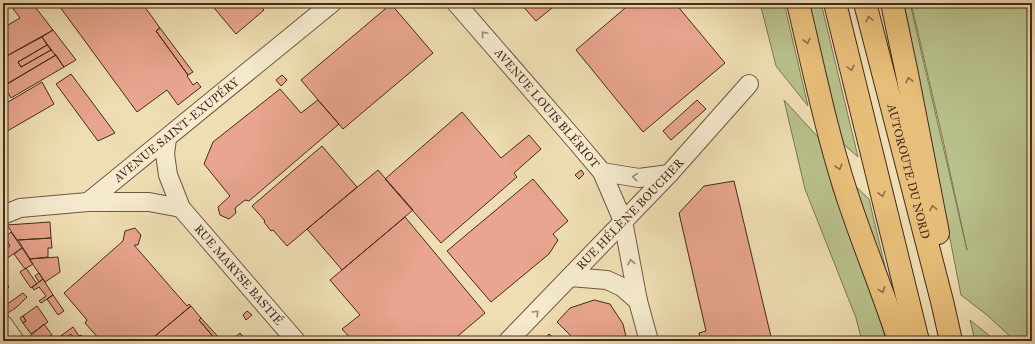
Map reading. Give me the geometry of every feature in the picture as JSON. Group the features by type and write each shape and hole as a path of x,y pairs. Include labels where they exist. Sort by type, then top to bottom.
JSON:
{"highway":[{"path":"798,3 832,144 846,192 886,301 898,341"},
{"path":"835,3 918,341"},
{"name":"AUTOROUTE DU NORD","path":"865,3 951,341"},
{"path":"892,3 947,280 942,301"}],"street":[{"name":"AVENUE SAINT-EXUPÉRY","path":"88,202 332,3"},
{"name":"AVENUE LOUIS BLÉRIOT","path":"456,3 602,172 623,221 638,301 648,341"},
{"name":"RUE HÉLÈNE BOUCHER","path":"508,341 669,174 749,84"},
{"name":"RUE MARYSE BASTIÉ","path":"167,138 165,154 168,176 181,208 296,341"},
{"path":"602,172 639,178 669,174"},
{"path":"3,201 20,208"},
{"path":"3,215 20,208 88,202 148,202 181,208"},
{"path":"570,277 607,280 622,287 638,301"},
{"path":"3,324 14,341"}],"green space":[{"path":"760,3 784,3 808,106 776,66"},
{"path":"807,3 821,3 858,157 840,141"},
{"path":"904,3 910,3 967,250 911,3 1032,3 1032,341 1015,341 987,315 961,295"},
{"path":"784,100 818,137 833,190 877,305 886,341 862,341 856,318 805,189"},
{"path":"852,183 869,199 888,279"},
{"path":"970,320 996,341 975,341"}],"building":[{"path":"9,3 32,3 53,30 3,58 3,28 20,18"},
{"path":"57,3 142,3 160,28 156,31 188,75 187,76 193,85 197,82 201,87 178,105 167,90 137,112"},
{"path":"210,3 258,3 264,10 236,34"},
{"path":"520,3 549,3 553,7 536,21"},
{"path":"631,3 675,3 725,63 643,132 576,50"},
{"path":"391,4 433,53 343,129 301,80"},
{"path":"160,28 193,72 188,75 156,31"},
{"path":"53,30 76,60 64,67 42,37"},
{"path":"42,37 47,45 18,62 21,67 51,50 56,55 3,86 3,58"},
{"path":"47,45 51,50 21,67 18,62"},
{"path":"56,55 64,67 11,98 4,86"},
{"path":"71,74 115,133 98,141 56,84"},
{"path":"282,75 287,80 281,86 276,80"},
{"path":"42,82 54,104 4,133 3,105"},
{"path":"280,89 301,113 318,100 339,124 249,201 245,200 235,208 236,213 229,219 220,215 218,207 230,196 204,164 213,142"},
{"path":"697,100 706,109 671,140 663,131"},
{"path":"462,112 501,158 529,135 541,149 514,173 517,177 441,243 385,179"},
{"path":"322,146 357,187 287,246 273,230 271,231 264,222 265,221 252,206"},
{"path":"378,170 413,210 342,270 307,229"},
{"path":"581,170 584,174 579,179 575,175"},
{"path":"533,179 568,221 553,234 558,240 549,254 491,302 447,251"},
{"path":"734,181 772,341 701,341 699,333 706,331 679,213 704,186"},
{"path":"405,217 485,313 452,341 353,341 342,329 360,315 330,280"},
{"path":"50,222 51,238 17,240 7,225"},
{"path":"135,228 141,235 138,245 134,245 187,306 189,304 191,306 149,341 101,341 85,323 87,320 64,293 123,241 125,231"},
{"path":"11,232 22,248 6,259 3,256 3,251 10,246 5,237"},
{"path":"51,238 52,248 48,248 48,257 30,259 18,240"},
{"path":"22,248 33,264 25,269 14,254"},
{"path":"58,257 60,272 45,282 29,259"},
{"path":"26,268 37,284 31,288 20,272"},
{"path":"39,273 43,279 39,282 35,276"},
{"path":"3,274 8,281 3,284"},
{"path":"43,279 53,295 41,303 39,301 46,296 39,287 34,290 32,287"},
{"path":"5,282 9,287 3,290 3,284"},
{"path":"23,293 27,297 17,307 6,314 3,307"},
{"path":"53,295 64,311 58,315 47,299"},
{"path":"594,300 610,304 623,324 627,341 592,341 589,336 580,341 576,341 557,322 570,308"},
{"path":"37,306 48,322 31,334 23,323 26,321 23,316"},
{"path":"191,306 201,318 199,320 217,341 149,341"},
{"path":"247,311 252,315 246,320 243,315"},
{"path":"23,316 26,321 23,323 20,318"},
{"path":"201,318 222,341 217,341 199,320"},
{"path":"44,324 52,335 49,337 52,341 31,341 29,337"},
{"path":"73,327 79,336 81,335 85,341 76,341 71,334 65,338 62,335"},
{"path":"240,333 247,341 231,341"},
{"path":"549,334 557,341 543,341"},
{"path":"62,335 64,337 60,340 58,338"}]}
